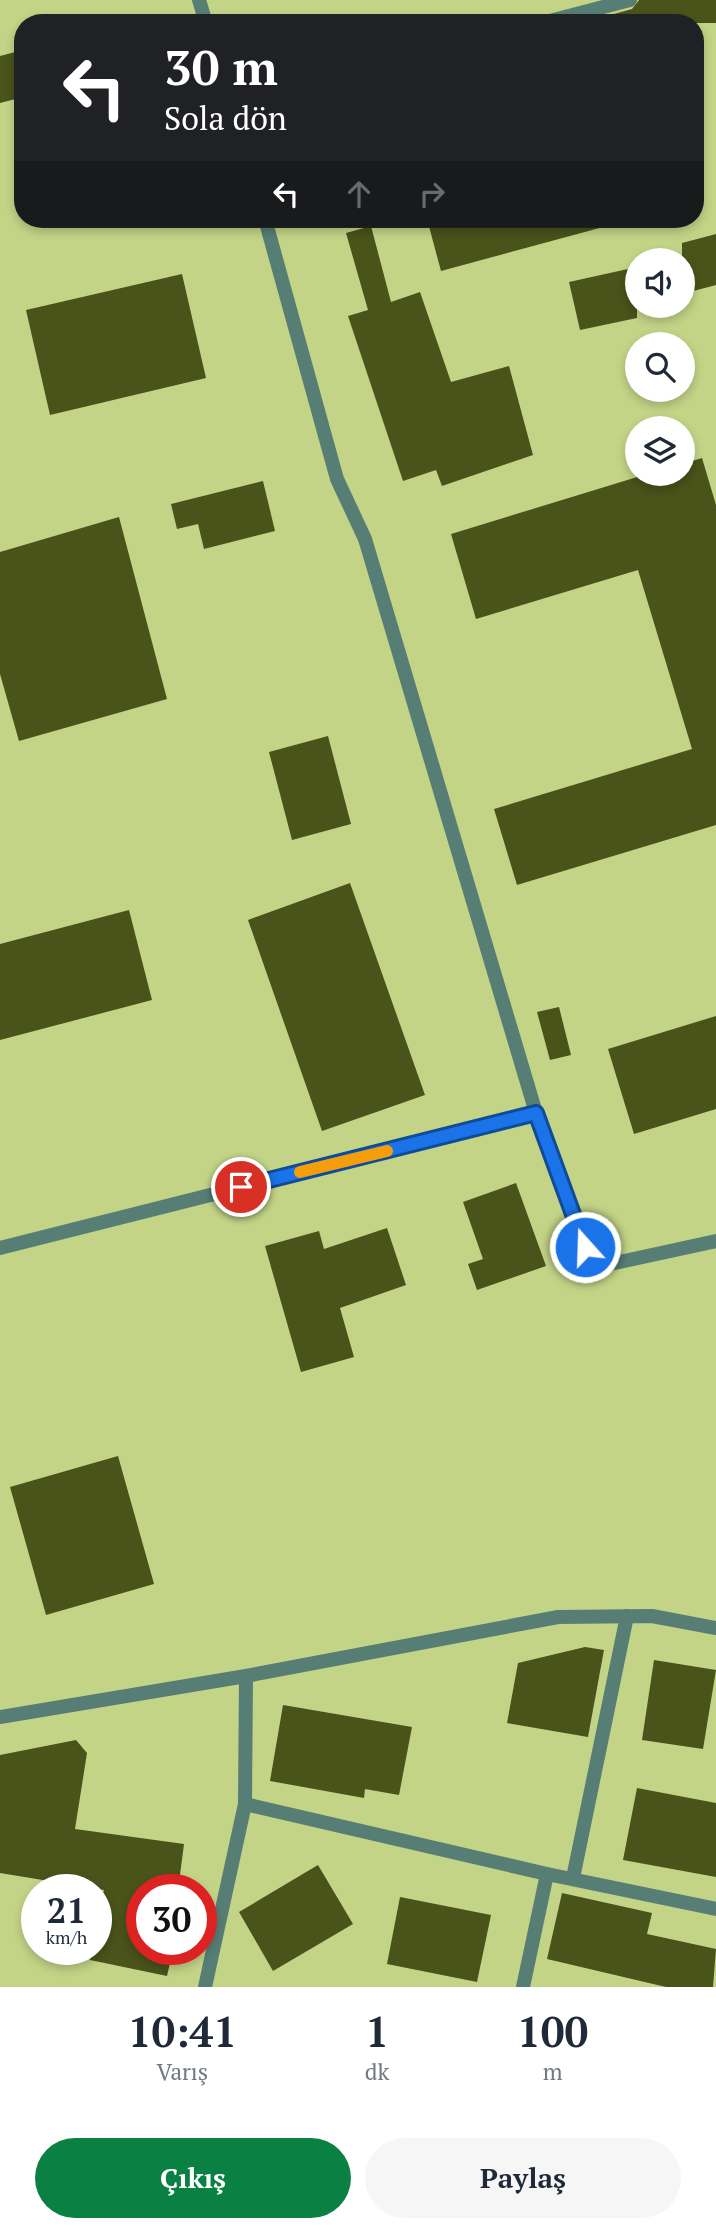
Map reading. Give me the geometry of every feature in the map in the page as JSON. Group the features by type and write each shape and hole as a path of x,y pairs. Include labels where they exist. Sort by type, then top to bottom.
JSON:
{"street":[{"path":"576,14 630,0"},
{"path":"267,228 337,479 365,539 536,1113 585,1247 615,1263 716,1241"},
{"path":"0,1248 536,1113"},
{"path":"0,1717 246,1676 558,1616 652,1616 716,1628"},
{"path":"573,1878 627,1616"},
{"path":"205,1987 245,1804 246,1676"},
{"path":"245,1804 547,1874 716,1909"},
{"path":"523,1987 547,1874"}],"building":[{"path":"639,0 716,0 716,23 704,23 704,14 614,14 632,9"},
{"path":"14,52 14,99 0,103 0,56"},
{"path":"372,228 391,302 420,292 451,382 509,366 533,455 442,486 436,470 403,481 348,316 368,310 346,233"},
{"path":"429,228 600,228 441,271"},
{"path":"716,234 716,285 695,291 695,248 682,248 682,243"},
{"path":"625,270 625,318 637,318 580,330 569,282"},
{"path":"182,274 206,378 50,415 26,310"},
{"path":"702,458 716,505 716,825 517,885 494,809 692,749 638,570 476,619 451,534 625,481 625,486 695,486 695,460"},
{"path":"263,481 275,531 204,549 198,524 177,529 171,504"},
{"path":"119,517 167,699 19,741 0,674 0,552"},
{"path":"328,736 351,824 292,840 269,752"},
{"path":"350,883 425,1095 322,1131 248,920"},
{"path":"129,910 152,1000 0,1040 0,944"},
{"path":"559,1007 571,1055 550,1060 537,1012"},
{"path":"716,1016 716,1109 634,1134 608,1049"},
{"path":"516,1183 546,1266 477,1290 468,1264 483,1259 463,1202"},
{"path":"387,1228 406,1285 340,1308 354,1357 301,1372 265,1246 319,1231 324,1249"},
{"path":"118,1456 154,1584 46,1615 10,1487"},
{"path":"585,1647 604,1650 588,1737 507,1723 518,1663"},
{"path":"654,1660 716,1670 703,1749 642,1740"},
{"path":"283,1705 412,1727 399,1795 365,1789 364,1798 270,1781"},
{"path":"76,1740 87,1753 75,1829 184,1844 180,1874 126,1874 126,1965 170,1965 167,1976 112,1965 112,1874 21,1874 21,1876 0,1873 0,1755"},
{"path":"637,1788 716,1803 716,1877 623,1860"},
{"path":"318,1865 353,1924 273,1971 239,1912"},
{"path":"562,1893 652,1913 647,1934 716,1949 713,1987 666,1987 547,1959"},
{"path":"400,1897 491,1915 477,1982 387,1964"}],"slow traffic":[{"path":"300,1172 387,1151"}],"route":[{"path":"241,1187 536,1113 585,1247"}]}
